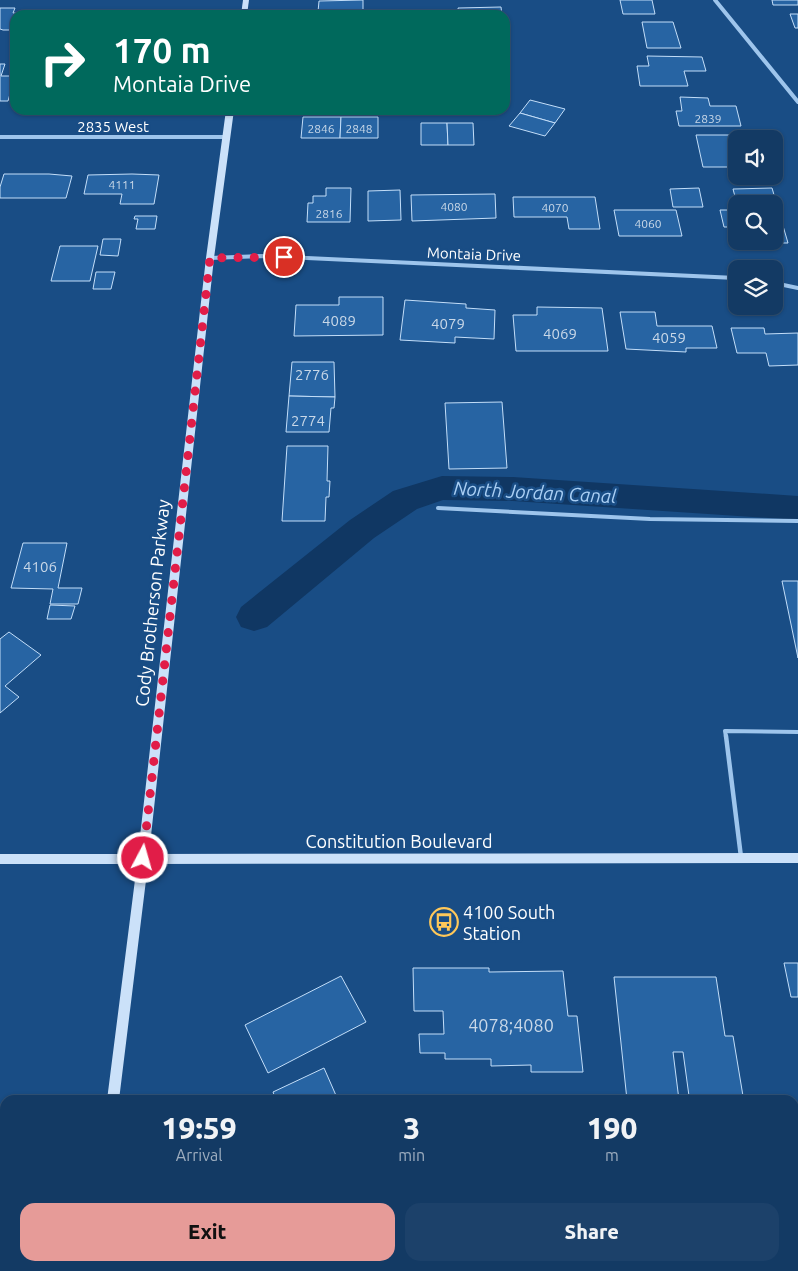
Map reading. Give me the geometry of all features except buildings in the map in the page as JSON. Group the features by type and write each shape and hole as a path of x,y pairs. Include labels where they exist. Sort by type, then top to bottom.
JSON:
{"main road":[{"name":"Cody Brotherson Parkway","path":"114,1095 143,858 210,258 229,115"},
{"name":"Constitution Boulevard","path":"0,859 798,858"}],"street":[{"path":"715,0 794,94 798,102"},
{"name":"2835 West","path":"0,137 226,137"},
{"name":"Montaia Drive","path":"210,258 264,256 728,278"},
{"path":"783,285 798,288"}],"lane":[{"path":"438,508 650,519 798,521"},
{"path":"741,858 725,731 798,732"}],"waterway":[{"name":"North Jordan Canal","path":"254,617 362,529 405,500 442,488 513,489 798,508"}],"place":[{"name":"4100 South Station","path":"444,922"}],"route":[{"path":"143,858 210,258 284,257"}]}
